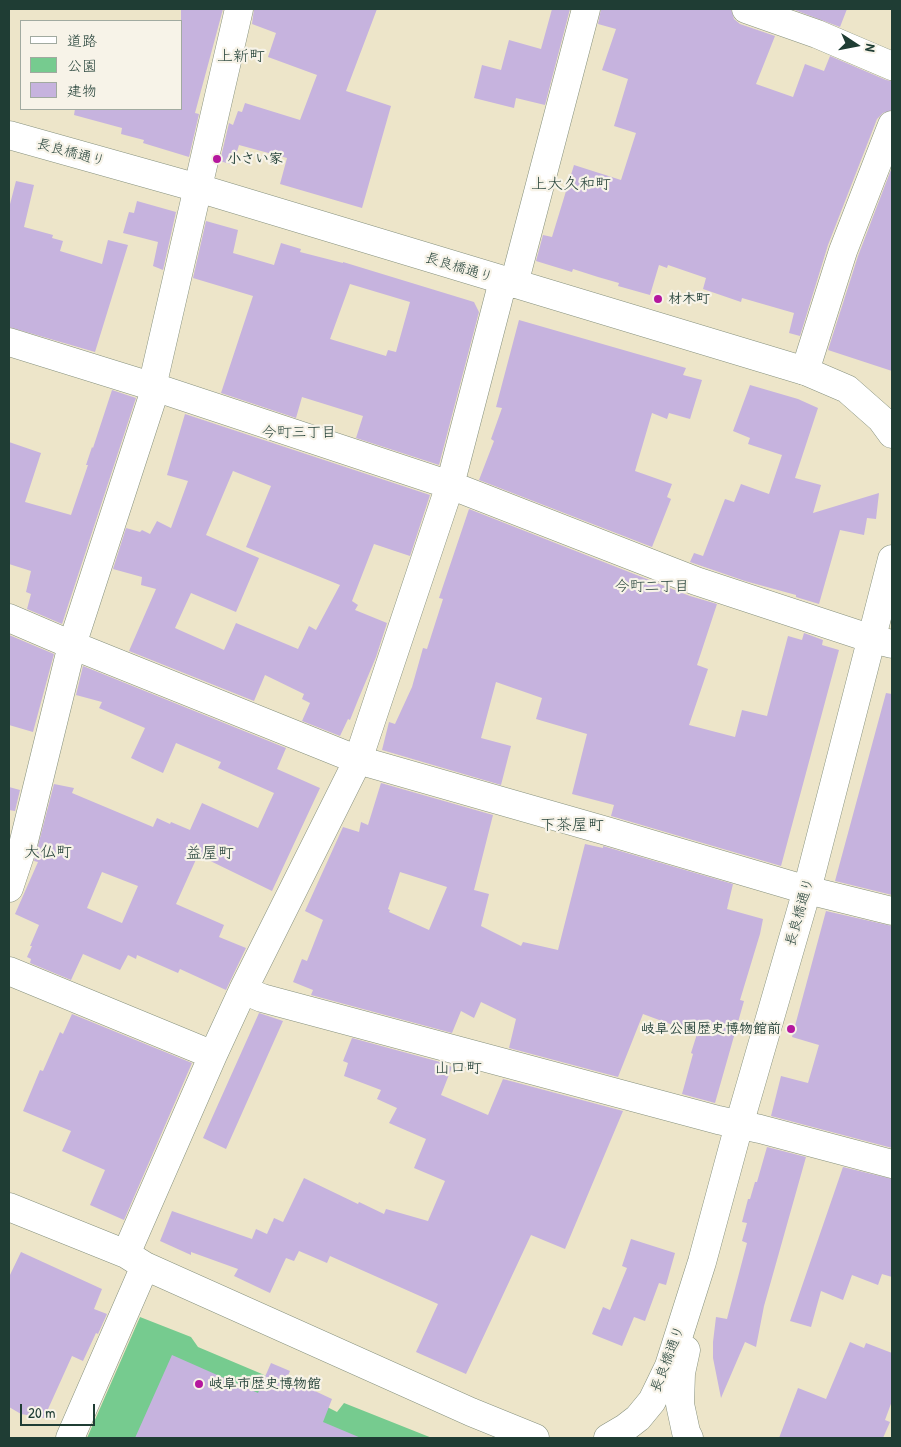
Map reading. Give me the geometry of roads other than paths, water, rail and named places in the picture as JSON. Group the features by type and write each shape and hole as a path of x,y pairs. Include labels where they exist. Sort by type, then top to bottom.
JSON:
{"main road":[{"path":"9,888 15,847 72,645 152,399 155,374 239,9"},
{"path":"70,1438 213,1055 243,990 358,760 450,485 586,9"},
{"path":"746,9 818,34 892,66"},
{"path":"804,371 844,251 892,125"},
{"name":"長良橋通り","path":"9,135 198,188 804,371 847,389 881,420 892,434"},
{"path":"9,342 154,387 450,485 696,581 882,642"},
{"name":"長良橋通り","path":"608,1438 638,1418 652,1401 668,1366 702,1262 739,1125 807,890 882,642 892,559"},
{"path":"9,618 358,760 807,890 892,911"},
{"path":"9,971 213,1055"},
{"path":"243,990 262,998 892,1164"},
{"path":"9,1207 136,1260 471,1412 535,1438"},
{"name":"長良橋通り","path":"689,1438 680,1404 681,1373 702,1262"}],"place":[{"name":"小さい家","path":"217,159"},
{"name":"材木町","path":"658,299"},
{"name":"岐阜公園歴史博物館前","path":"791,1029"},
{"name":"岐阜市歴史博物館","path":"199,1384"}],"district":[{"name":"上新町","path":"241,57"},
{"name":"上大久和町","path":"571,185"},
{"name":"今町三丁目","path":"299,433"},
{"name":"今町二丁目","path":"652,587"},
{"name":"下茶屋町","path":"572,826"},
{"name":"大仏町","path":"48,853"},
{"name":"益屋町","path":"210,854"},
{"name":"山口町","path":"458,1069"}]}
